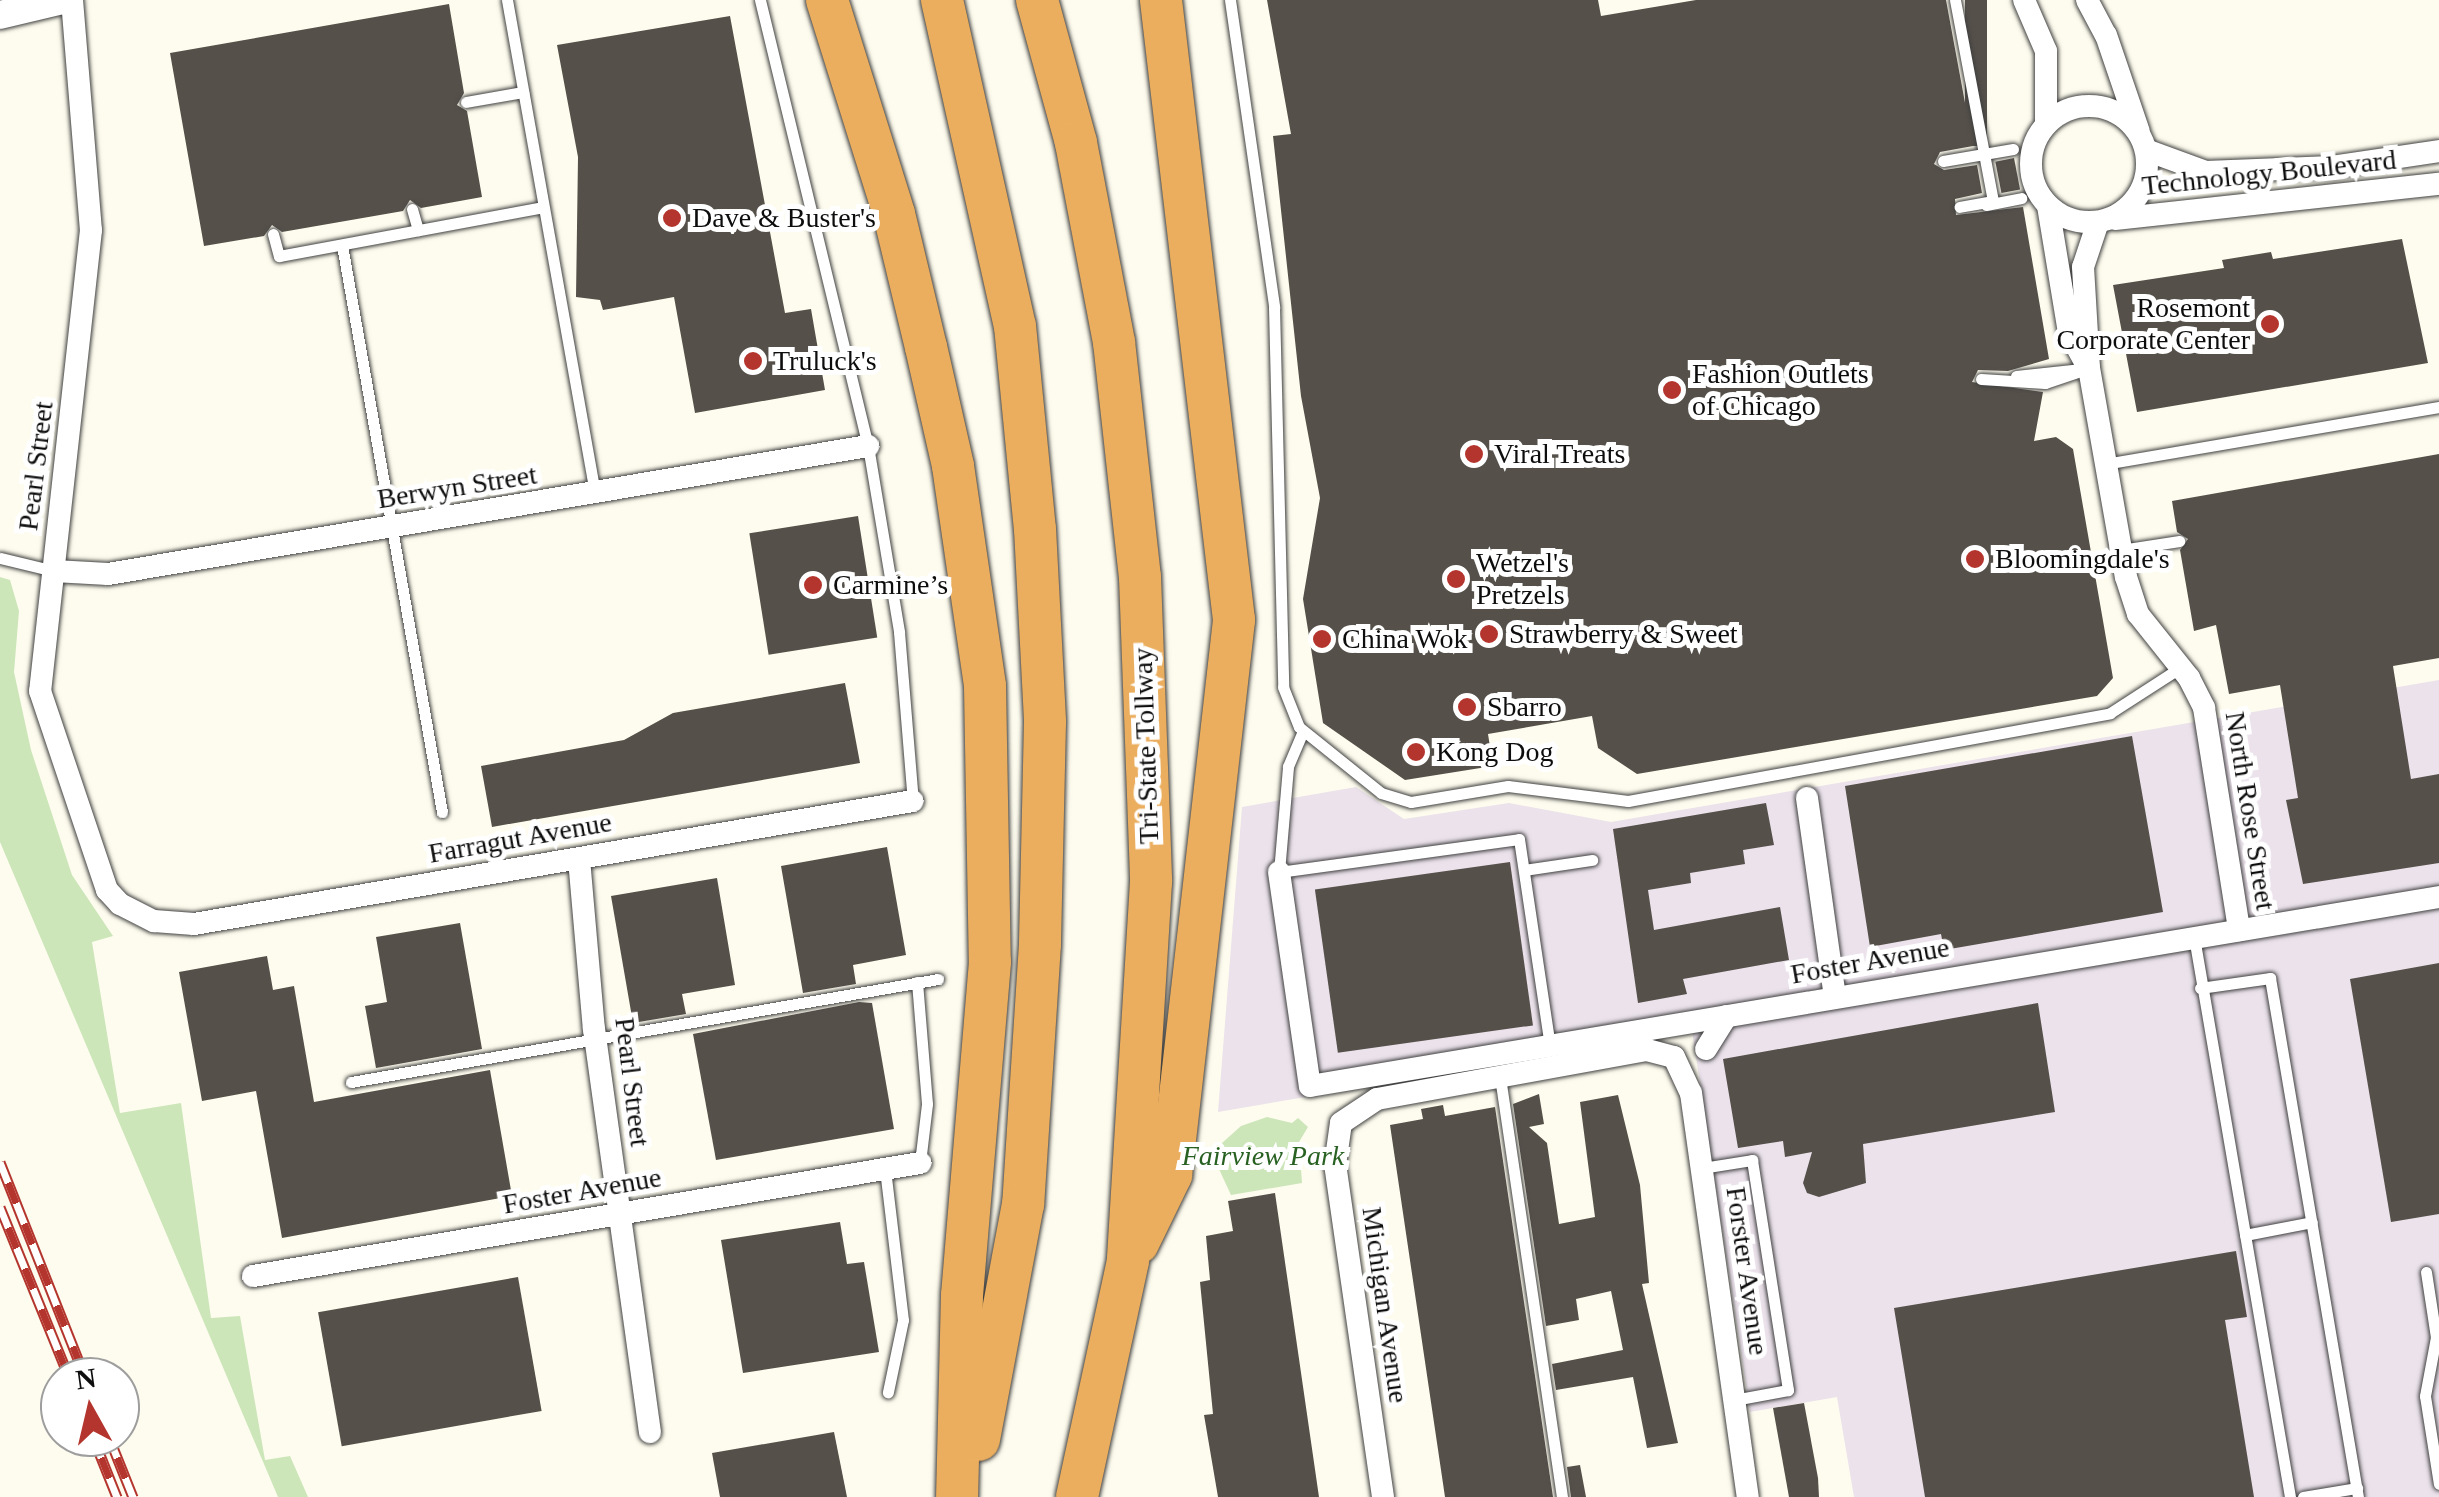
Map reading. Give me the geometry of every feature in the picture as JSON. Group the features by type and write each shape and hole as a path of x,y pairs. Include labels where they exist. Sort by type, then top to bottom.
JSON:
{"highway":[{"path":"827,0 894,214 926,348 953,466 985,686 990,962 962,1295 956,1497"},
{"path":"942,0 1014,326 1036,529 1045,722 1040,944 1023,1204 966,1497"},
{"name":"Tri-State Tollway","path":"1037,0 1076,143 1114,342 1140,578 1151,882 1128,1261 1077,1497"},
{"path":"1128,1261 1171,1175 1234,620 1161,0"}],"street":[{"path":"0,15 63,0"},
{"name":"Pearl Street","path":"72,0 91,230 54,571 41,656 47,724 108,890 136,915"},
{"path":"2024,0 2046,52 2046,124 2030,165 2048,206 2062,216 2101,221 2134,201 2148,168 2106,35 2086,0"},
{"path":"2046,124 2078,106 2096,106 2129,120 2143,143"},
{"name":"Technology Boulevard","path":"2143,143 2206,172 2332,167 2439,151"},
{"name":"Technology Boulevard","path":"2101,221 2439,184"},
{"name":"North Rose Street","path":"2048,206 2069,333 2089,368"},
{"name":"North Rose Street","path":"2101,221 2083,267 2089,368 2121,550 2138,614 2196,688 2207,723 2239,930"},
{"name":"Berwyn Street","path":"54,571 108,574 868,446"},
{"path":"1807,798 1835,998"},
{"name":"Farragut Avenue","path":"136,915 194,924 914,801"},
{"name":"Pearl Street","path":"580,858 596,1040 650,1432"},
{"name":"Foster Avenue","path":"1278,872 1310,1086 2439,896"},
{"path":"1706,1049 1727,1016"},
{"name":"Forster Avenue","path":"1500,1076 1647,1050 1674,1057 1686,1072 1748,1497"},
{"name":"Michigan Avenue","path":"1383,1497 1335,1164 1341,1123 1377,1099 1500,1076"},
{"name":"Foster Avenue","path":"253,1276 920,1163"}],"lane":[{"path":"507,0 596,494"},
{"path":"760,0 868,446 899,632 914,801"},
{"path":"1230,0 1274,307 1283,687 1303,730 1381,793 1411,802 1508,786 1628,801 2110,713 2180,666"},
{"path":"1956,0 1992,201 1956,209 2022,198"},
{"path":"466,102 524,92"},
{"path":"1944,162 2013,149"},
{"path":"272,234 279,256 544,207"},
{"path":"412,209 418,230"},
{"path":"342,245 389,529 442,812"},
{"path":"2089,368 2045,383 1982,380 2063,371 2089,368"},
{"path":"2105,464 2439,407"},
{"path":"2121,550 2179,541"},
{"path":"0,558 54,571"},
{"path":"1303,730 1288,767 1278,872 1520,839 1550,1046"},
{"path":"1524,870 1592,860"},
{"path":"2194,938 2290,1497"},
{"path":"351,1082 938,978"},
{"path":"2200,988 2270,978 2358,1493 2303,1497"},
{"path":"918,982 927,1104 920,1163"},
{"path":"1500,1076 1562,1497"},
{"path":"1702,1168 1752,1160 1788,1390 1734,1400"},
{"path":"884,1169 904,1320 888,1392"},
{"path":"2245,1235 2312,1222"},
{"path":"2426,1272 2436,1337 2425,1396 2439,1484"}],"shaded area":[{"path":"2439,680 2439,1497 1854,1497 1837,1397 1750,1412 1692,1031 1218,1112 1242,807 1356,787 1404,819 1509,803 1611,822"}],"green space":[{"path":"0,577 10,580 19,611 14,672 31,750 72,875 113,936 92,942 120,1113 181,1103 211,1318 240,1316 265,1460 290,1456 308,1497 278,1497 0,842"},
{"name":"Fairview Park","path":"1267,1117 1292,1123 1298,1118 1308,1127 1299,1142 1302,1183 1231,1195 1218,1167 1222,1143 1241,1126"}],"building":[{"name":"Fashion Outlets of Chicago","path":"1267,0 1598,0 1601,16 1696,0 1946,0 1973,146 1940,152 1934,164 1944,170 1977,165 1982,193 1955,199 1956,215 2023,207 2049,359 2008,371 1978,370 1972,382 2043,392 2034,441 2056,437 2073,449 2113,678 2097,696 1637,774 1598,748 1592,716 1488,734 1493,766 1405,780 1323,723 1303,599 1320,498 1301,396 1273,136 1291,134"},
{"path":"1965,0 1987,0 1987,146 1965,146"},
{"path":"449,4 464,93 457,105 467,111 482,197 421,208 410,200 403,211 282,232 272,225 264,236 204,246 170,53"},
{"name":"Dave & Buster's","path":"730,16 785,313 811,309 825,390 695,413 674,297 603,310 600,300 576,297 578,157 557,45"},
{"path":"2014,158 2020,189 2001,193 1995,162"},
{"name":"Rosemont Corporate Center","path":"2402,239 2428,363 2137,412 2113,285 2224,268 2222,260 2271,252 2273,259"},
{"path":"2439,454 2439,658 2393,666 2411,779 2439,774 2439,863 2303,884 2286,800 2298,798 2280,685 2229,694 2216,625 2194,631 2180,550 2188,539 2177,532 2172,501"},
{"name":"Carmine’s","path":"858,516 877,637 769,655 749,533"},
{"path":"845,683 860,763 492,827 481,766 624,740 673,713"},
{"path":"2132,736 2163,912 1944,950 1941,934 1870,947 1845,786"},
{"path":"1766,803 1774,845 1743,850 1745,864 1690,873 1691,883 1648,890 1654,930 1780,907 1789,960 1683,979 1687,994 1638,1003 1613,829"},
{"path":"887,847 906,955 853,965 856,984 803,993 781,866"},
{"path":"1510,862 1533,1025 1338,1053 1315,889"},
{"path":"717,878 735,985 682,994 686,1014 633,1023 611,896"},
{"path":"460,923 482,1049 376,1068 365,1006 387,1002 376,937"},
{"path":"267,956 273,990 294,986 314,1102 490,1070 512,1196 282,1238 256,1091 202,1101 179,972"},
{"path":"2439,963 2439,1214 2391,1222 2350,979"},
{"path":"859,1002 872,1003 894,1129 716,1160 693,1034"},
{"path":"2038,1003 2055,1112 1863,1144 1866,1183 1819,1197 1807,1193 1803,1183 1812,1152 1785,1157 1783,1141 1738,1148 1723,1059"},
{"path":"1539,1094 1544,1124 1529,1127 1547,1143 1559,1224 1595,1217 1580,1102 1618,1095 1640,1185 1649,1283 1642,1284 1678,1443 1647,1448 1633,1377 1556,1390 1552,1364 1623,1350 1611,1291 1576,1299 1579,1320 1546,1326 1513,1104"},
{"path":"1443,1105 1445,1116 1495,1107 1553,1497 1445,1497 1390,1125 1423,1119 1421,1109"},
{"path":"1275,1193 1319,1497 1218,1497 1204,1415 1213,1414 1200,1282 1210,1280 1206,1236 1233,1231 1228,1201"},
{"path":"840,1222 847,1264 864,1262 879,1352 743,1373 721,1240"},
{"path":"2236,1251 2247,1317 2225,1320 2254,1497 1925,1497 1894,1308"},
{"path":"518,1277 542,1411 342,1446 318,1312"},
{"path":"1804,1403 1819,1497 1789,1497 1773,1408"},
{"path":"834,1432 847,1497 720,1497 712,1453"},
{"path":"1580,1465 1586,1497 1571,1497 1567,1467"}],"railway":[{"path":"0,1162 77,1357"},
{"path":"0,1207 61,1357"},
{"path":"101,1457 117,1497"},
{"path":"117,1457 133,1497"}],"place":[{"name":"Dave & Buster's","path":"672,218"},
{"name":"Rosemont Corporate Center","path":"2270,324"},
{"name":"Truluck's","path":"753,361"},
{"name":"Fashion Outlets of Chicago","path":"1672,390"},
{"name":"Viral Treats","path":"1474,454"},
{"name":"Bloomingdale's","path":"1975,559"},
{"name":"Wetzel's Pretzels","path":"1456,579"},
{"name":"Carmine’s","path":"813,585"},
{"name":"Strawberry & Sweet","path":"1489,634"},
{"name":"China Wok","path":"1322,639"},
{"name":"Sbarro","path":"1467,707"},
{"name":"Kong Dog","path":"1416,752"}]}
